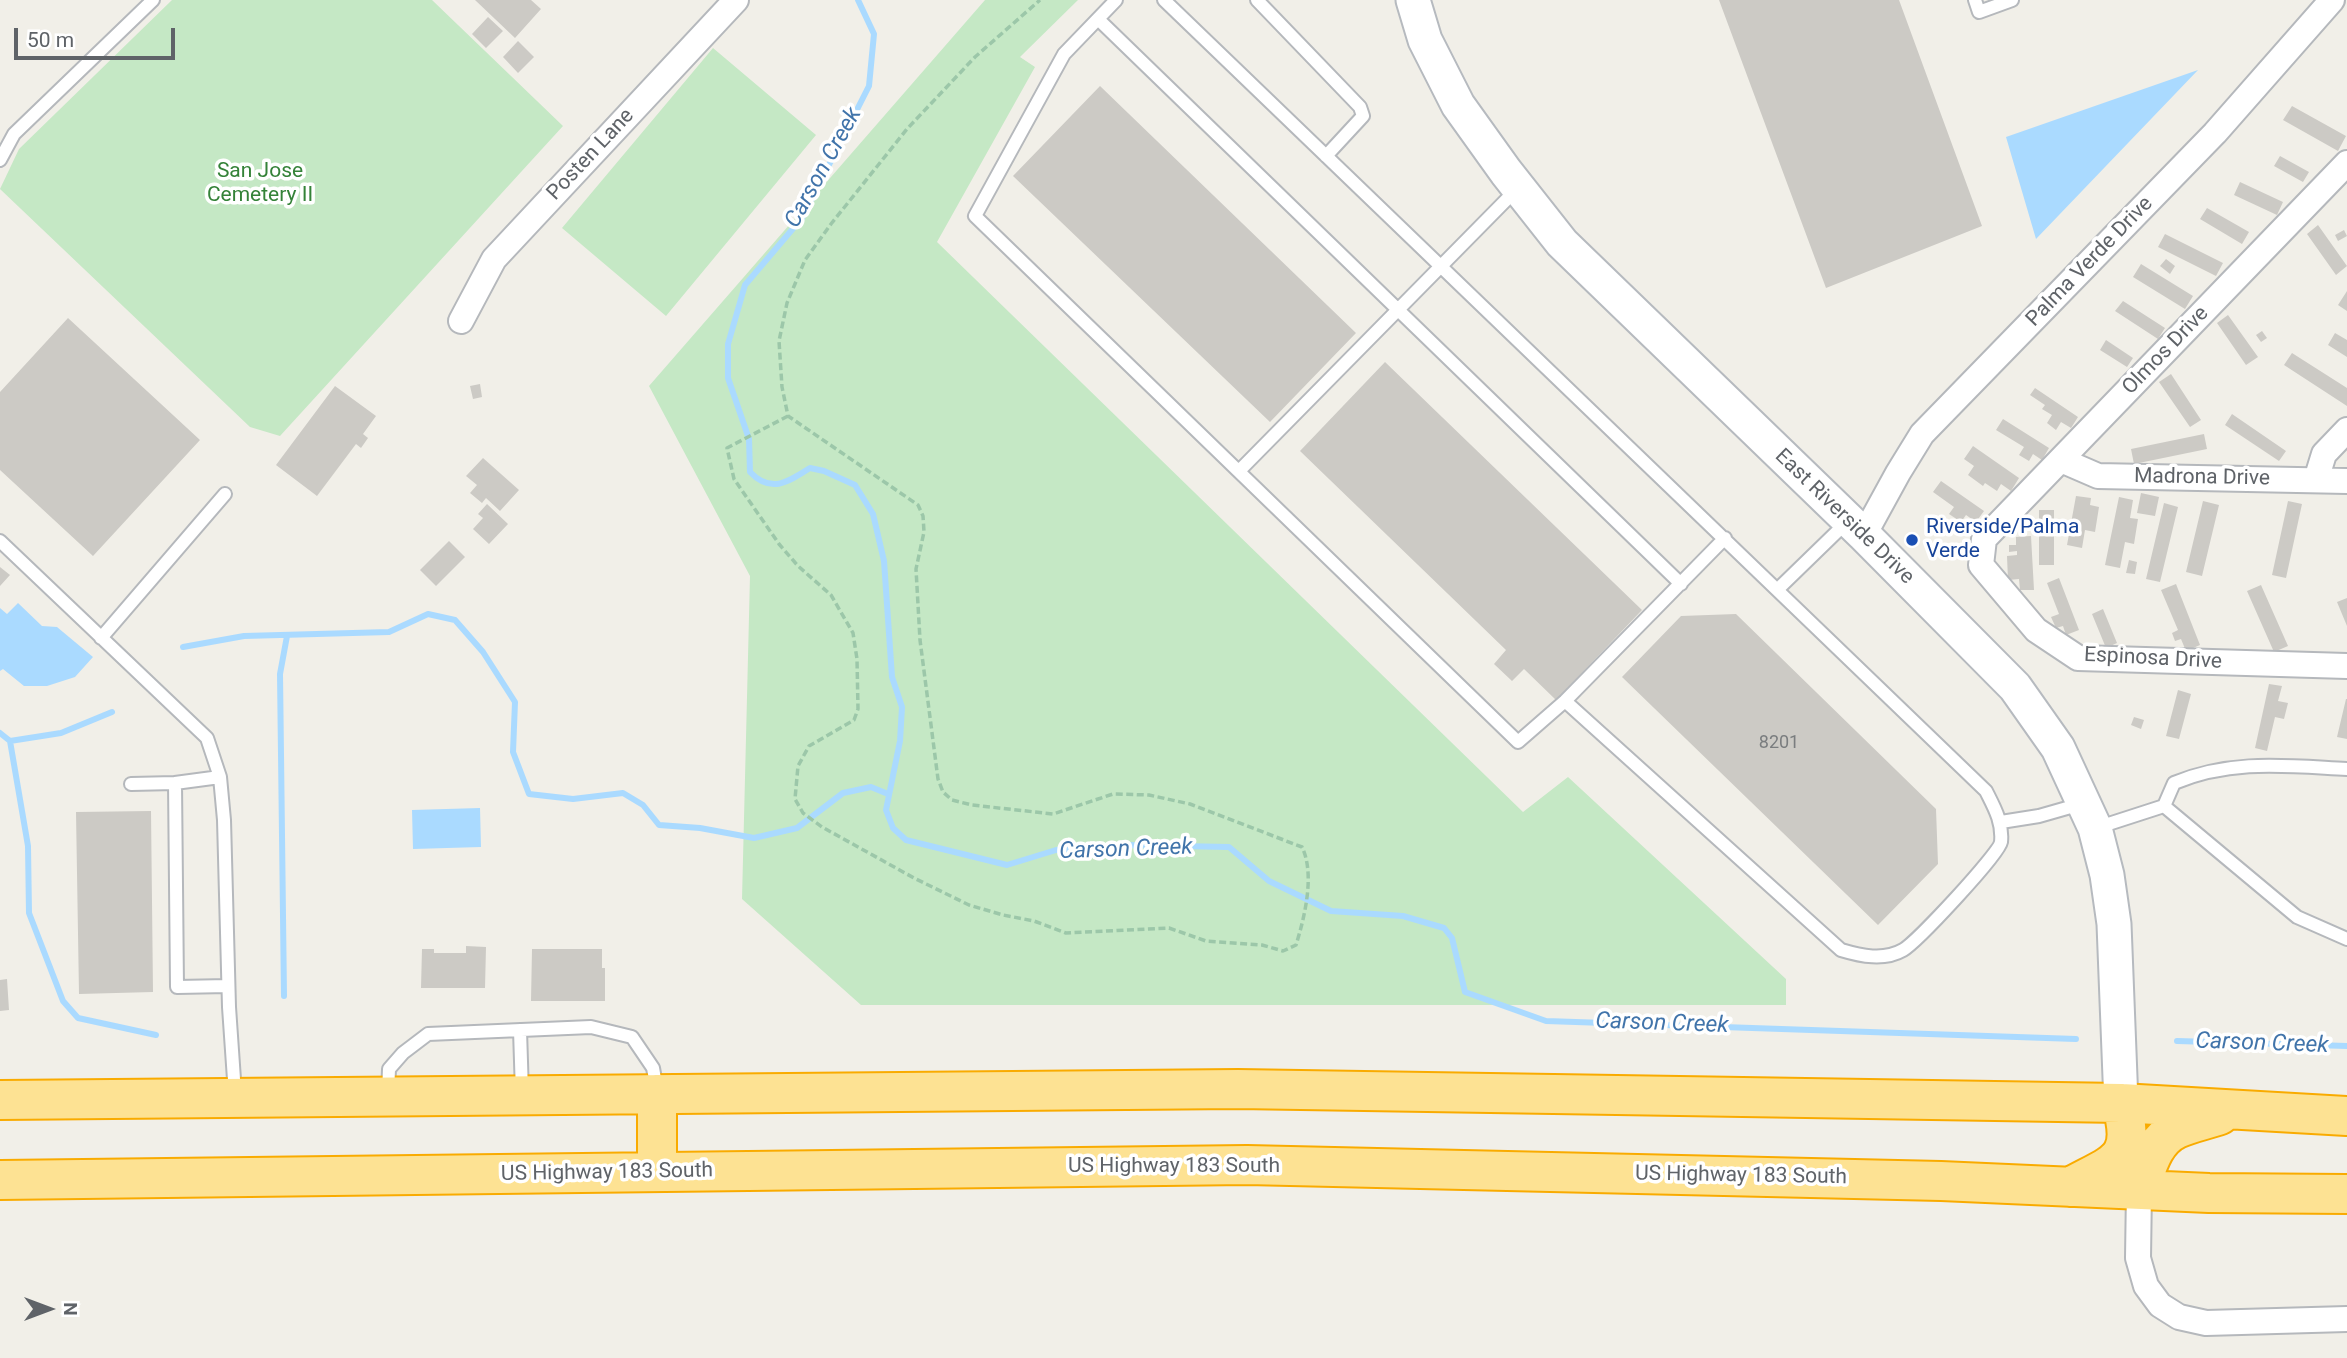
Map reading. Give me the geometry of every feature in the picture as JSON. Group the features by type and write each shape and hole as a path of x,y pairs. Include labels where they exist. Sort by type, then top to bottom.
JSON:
{"highway":[{"path":"0,1100 1238,1089 2121,1103 2347,1116"},
{"path":"657,1094 657,1172"},
{"path":"2070,1187 2111,1164 2123,1154 2128,1137 2121,1103"},
{"path":"2139,1190 2151,1157 2163,1138 2178,1129 2234,1109"},
{"name":"US Highway 183 South","path":"0,1180 1247,1165 1941,1181 2139,1190 2347,1194"}],"main road":[{"name":"East Riverside Drive","path":"1413,0 1425,40 1458,106 1562,243 1856,527 2015,687 2058,748 2090,815 2107,875 2114,924 2121,1103"}],"street":[{"name":"Posten Lane","path":"461,321 494,259 736,0"},
{"name":"Palma Verde Drive","path":"1856,527 1898,473 1922,434 2215,133 2332,0"},
{"name":"Olmos Drive","path":"1984,539 2347,163"},
{"path":"2316,480 2324,454 2347,430"},
{"name":"Madrona Drive","path":"2060,460 2098,476 2347,481"},
{"name":"Espinosa Drive","path":"1984,539 1981,565 2036,630 2078,658 2347,666"},
{"path":"2139,1190 2138,1258 2146,1286 2160,1305 2179,1317 2206,1323 2347,1319"}],"lane":[{"path":"0,160 14,134 153,0"},
{"path":"1116,0 1064,54 975,216 1518,742 1565,701 1725,538"},
{"path":"1164,0 1986,790 2001,822 2001,845 1980,873 1904,949 1884,957 1858,955 1840,950 1565,701"},
{"path":"1257,0 1360,107 1363,116 1326,156"},
{"path":"1975,0 1979,12 2012,0"},
{"path":"1098,19 1681,584"},
{"path":"1239,471 1518,188"},
{"path":"101,638 225,494"},
{"path":"1778,589 1856,527"},
{"path":"0,541 207,738 220,778 224,820 228,986 235,1098"},
{"path":"2164,806 2174,783 2221,768 2255,765 2347,769"},
{"path":"131,784 220,778"},
{"path":"175,783 177,987 228,986"},
{"path":"2001,822 2039,816 2090,815 2164,806 2297,917 2347,939"},
{"path":"388,1097 389,1069 403,1053 428,1034 591,1027 632,1037 653,1068 657,1094"},
{"path":"520,1030 522,1095"}],"path":[{"path":"788,416 727,448 734,479 785,552 831,595 853,632 857,659 858,709 854,720 809,746 798,766 795,799 803,813 822,827 914,878 969,905 1034,921 1066,933 1169,928 1206,941 1262,945 1283,951 1297,945 1309,881 1308,859 1301,847 1176,801 1149,794 1114,794 1053,814 972,806 952,800 943,792 938,779 920,640 916,569 924,531 923,516 918,505 788,416 782,387 779,341 787,303 805,260 908,129 975,57 1040,0"}],"green space":[{"name":"San Jose Cemetery II","path":"172,0 432,0 563,126 280,436 250,427 0,189 19,149"},
{"path":"985,0 1078,0 1020,57 1035,67 937,242 1523,812 1568,777 1786,979 1786,1005 861,1005 742,899 750,576 649,386"},
{"path":"713,48 816,135 666,316 562,228"}],"water":[{"path":"2198,70 2036,239 2006,137"},
{"path":"18,603 42,626 57,627 93,657 75,677 47,686 24,686 3,669 0,671 0,608 7,614"},
{"path":"480,808 481,847 413,849 412,810"}],"building":[{"path":"475,0 531,0 541,9 515,38"},
{"path":"1719,0 1899,0 1982,226 1826,288"},
{"path":"488,17 503,31 486,48 472,34"},
{"path":"518,41 534,57 518,73 503,57"},
{"path":"1100,86 1356,333 1270,422 1013,176"},
{"path":"2292,106 2346,136 2338,151 2283,120"},
{"path":"2280,156 2309,172 2303,182 2274,166"},
{"path":"2240,182 2283,202 2277,215 2234,195"},
{"path":"2207,208 2249,232 2242,244 2200,219"},
{"path":"2318,225 2347,266 2336,275 2307,234"},
{"path":"2344,230 2347,236 2338,241 2335,235"},
{"path":"2165,234 2223,263 2216,276 2158,247"},
{"path":"2166,259 2175,266 2170,274 2160,266"},
{"path":"2141,264 2193,296 2185,309 2133,277"},
{"path":"2347,291 2347,311 2338,305"},
{"path":"2123,301 2165,328 2158,339 2115,311"},
{"path":"2228,315 2258,357 2246,365 2217,323"},
{"path":"68,318 200,440 93,556 0,470 0,392"},
{"path":"2262,331 2267,338 2261,342 2256,335"},
{"path":"2335,333 2347,340 2347,357 2328,345"},
{"path":"2106,340 2133,358 2127,367 2100,350"},
{"path":"2292,353 2347,388 2347,406 2284,365"},
{"path":"1385,362 1642,610 1556,700 1524,669 1512,681 1494,664 1506,650 1300,451"},
{"path":"2171,374 2201,420 2190,427 2159,382"},
{"path":"480,384 482,397 473,399 470,386"},
{"path":"335,386 376,416 363,434 368,438 361,448 356,444 317,496 276,465"},
{"path":"2035,388 2078,417 2071,428 2061,422 2056,430 2047,423 2052,415 2042,409 2045,405 2030,395"},
{"path":"2232,414 2286,451 2279,461 2225,425"},
{"path":"2003,419 2049,448 2042,460 2033,454 2029,461 2019,455 2024,447 1996,430"},
{"path":"2204,434 2207,449 2134,464 2131,449"},
{"path":"1973,446 2019,478 2011,491 2001,484 1997,491 1985,483 1983,486 1968,475 1974,466 1964,459"},
{"path":"483,458 519,490 500,511 486,498 482,503 470,493 477,485 466,476"},
{"path":"1941,481 1984,511 1976,522 1966,515 1961,522 1949,514 1954,507 1933,492"},
{"path":"2141,493 2159,497 2155,516 2137,513"},
{"path":"2076,496 2091,498 2090,505 2099,507 2095,532 2085,530 2082,548 2067,545"},
{"path":"2119,497 2133,500 2130,518 2138,519 2134,544 2125,542 2120,568 2105,565"},
{"path":"2203,501 2219,505 2202,576 2186,572"},
{"path":"2288,501 2302,504 2286,578 2272,575"},
{"path":"2164,503 2178,507 2160,582 2146,579"},
{"path":"487,504 508,524 489,544 473,529 483,518 478,514"},
{"path":"2039,510 2054,510 2054,565 2039,565"},
{"path":"2031,536 2034,590 2020,590 2019,579 2008,580 2007,556 2017,555 2017,551 2009,552 2009,545 2016,545 2016,537"},
{"path":"449,541 465,557 436,586 420,570"},
{"path":"2129,560 2137,562 2135,574 2126,573"},
{"path":"0,567 10,575 0,586"},
{"path":"2059,578 2079,630 2066,635 2063,626 2056,628 2051,617 2059,614 2047,583"},
{"path":"2176,584 2200,645 2186,651 2181,639 2175,641 2172,633 2178,630 2161,590"},
{"path":"2261,585 2288,646 2274,652 2247,591"},
{"path":"2347,598 2347,626 2337,602"},
{"path":"2103,609 2117,643 2106,648 2092,614"},
{"path":"1736,614 1936,809 1938,864 1878,925 1622,677 1681,616"},
{"path":"2269,684 2282,686 2278,701 2288,703 2284,719 2275,717 2267,751 2255,748"},
{"path":"2178,690 2191,694 2179,739 2166,736"},
{"path":"2347,699 2347,739 2337,737"},
{"path":"2134,717 2144,720 2141,729 2131,725"},
{"path":"151,811 153,992 79,994 76,812"},
{"path":"466,946 486,947 485,988 421,988 422,949 434,949 434,953 466,953"},
{"path":"532,949 602,949 605,1001 531,1001"},
{"path":"7,979 9,1010 0,1011 0,980"}],"waterway":[{"name":"Carson Creek","path":"858,0 874,34 869,86 802,218 745,285 728,344 728,378 749,439 750,472 765,483 780,484 810,468 824,471 855,485 873,514 884,561 892,677 902,707 900,741 886,810 893,828 906,840 1007,865 1056,850 1127,845 1229,847 1269,881 1331,911 1403,916 1444,928 1452,938 1465,992 1546,1021 2076,1039"},
{"path":"183,647 244,636 389,632 428,614 455,620 483,652 515,702 513,752 529,794 573,799 623,793 643,805 659,825 700,828 754,838 797,828 843,793 871,787 888,794"},
{"path":"284,996 280,674 287,636"},
{"path":"10,741 61,733 112,712"},
{"path":"0,733 10,741 28,846 29,913 63,1001 78,1018 156,1035"},
{"name":"Carson Creek","path":"2177,1041 2347,1046"}],"place":[{"name":"Riverside/Palma Verde","path":"1912,540"}]}
